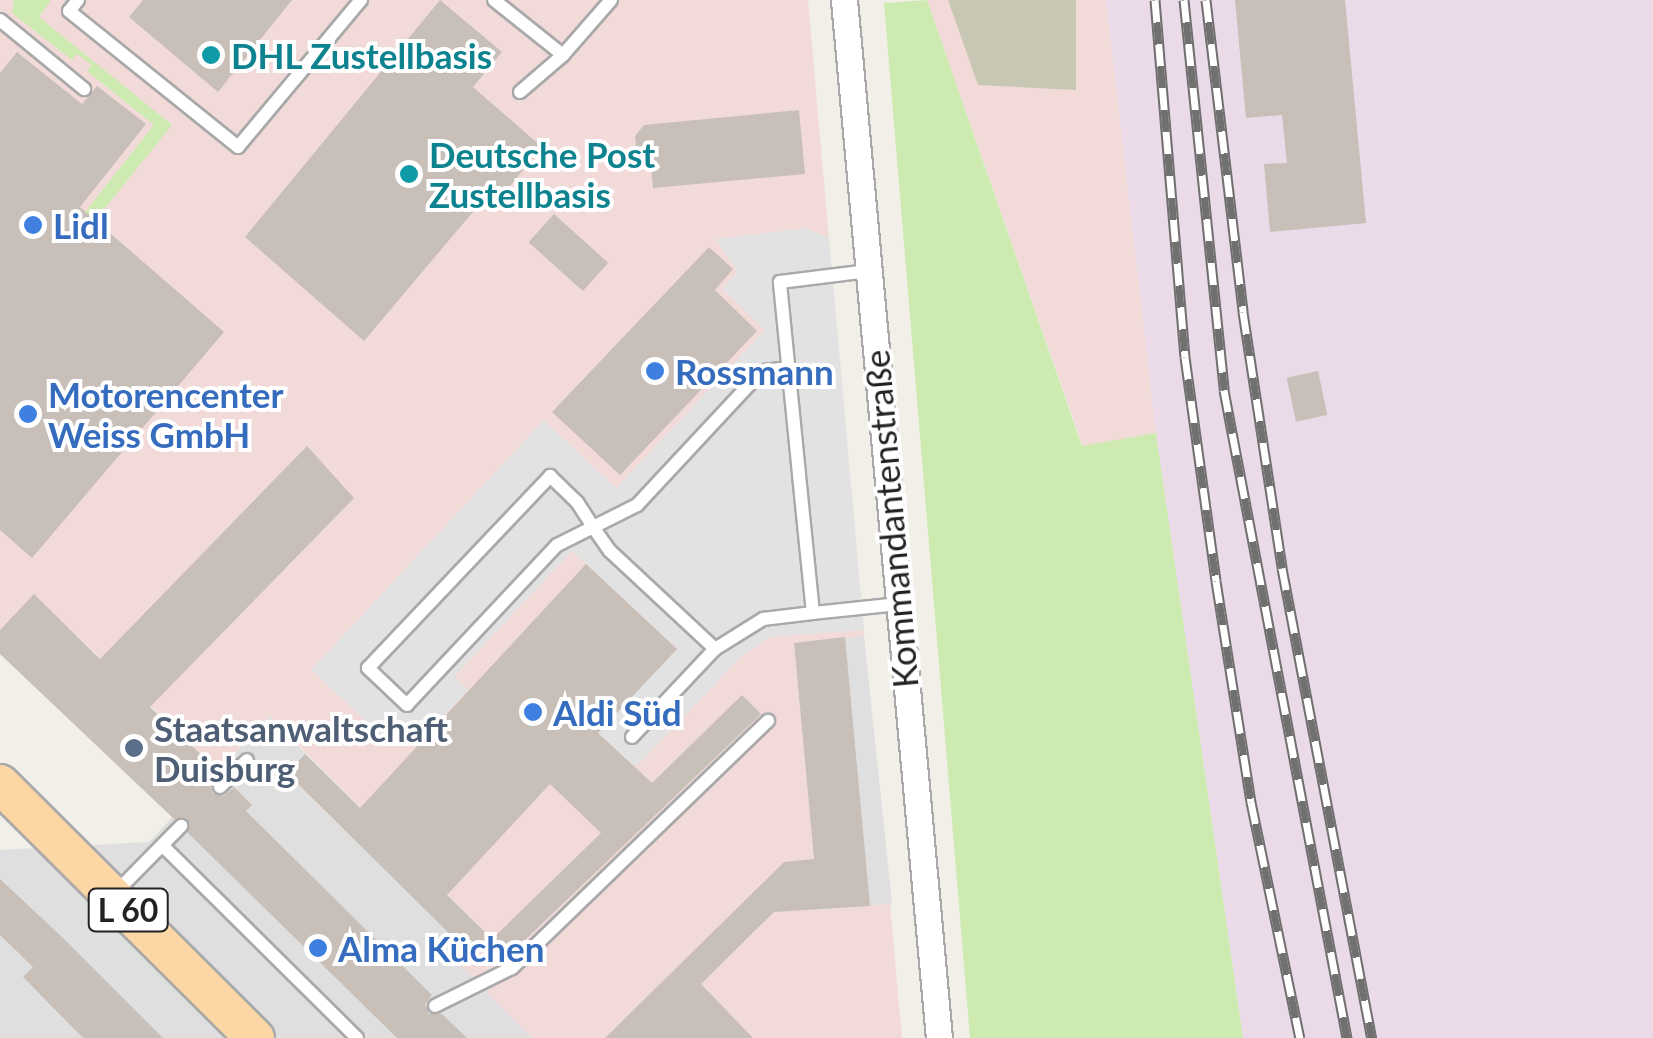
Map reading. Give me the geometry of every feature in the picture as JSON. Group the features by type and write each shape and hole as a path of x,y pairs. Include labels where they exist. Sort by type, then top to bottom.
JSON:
{"main road":[{"name":"L 60","path":"0,784 255,1038"}],"street":[{"name":"Kommandantenstraße","path":"844,0 939,1038"}],"lane":[{"path":"78,0 69,11 238,147 361,0"},
{"path":"494,0 563,55"},
{"path":"520,92 563,55 611,0"},
{"path":"0,20 84,88"},
{"path":"813,613 780,282 868,272"},
{"path":"715,649 610,551 592,527 577,502 550,476 368,668 406,705 557,545 592,527 636,504 762,371 788,368"},
{"path":"632,737 715,649 763,618 898,604"},
{"path":"435,1006 512,968 768,722"},
{"path":"220,787 247,760"},
{"path":"113,895 181,826"},
{"path":"162,846 357,1038"}],"shaded area":[{"path":"0,0 808,0 864,636 794,643 819,910 890,904 902,1038 533,1038 462,967 491,938 269,716 219,771 34,595 0,630"},
{"path":"927,0 1106,0 1156,433 1083,447"},
{"path":"948,0 1076,0 1076,90 978,85"},
{"path":"1106,0 1653,0 1653,1038 1243,1038 1156,433"},
{"path":"806,228 829,238 864,630 769,637 739,659 636,767 598,733 677,648 572,551 454,677 468,690 419,743 405,730 391,744 311,670 544,420 616,488 765,330 722,289 738,272 716,239"},
{"path":"864,636 892,904 823,911 794,643"},
{"path":"268,716 491,938 463,967 533,1038 0,1038 0,850 149,842"}],"green space":[{"path":"14,0 51,0 39,17 172,125 0,338 0,319 154,125 87,71 92,65 77,54 72,60 12,13"},
{"path":"927,0 1082,446 1156,433 1243,1038 970,1038 884,3"}],"building":[{"name":"DHL Zustellbasis","path":"143,0 292,0 218,92 129,17"},
{"name":"Deutsche Post Zustellbasis","path":"440,0 502,52 473,87 542,147 492,208 483,200 364,341 245,237"},
{"path":"1235,0 1345,0 1366,223 1270,232 1264,164 1287,163 1282,115 1246,118"},
{"path":"17,52 82,104 97,86 146,124 80,207 224,332 32,558 0,530 0,73"},
{"path":"799,110 805,174 653,188 651,167 643,168 642,155 637,155 635,136 644,125"},
{"path":"554,214 608,263 583,291 529,242"},
{"name":"Rossmann","path":"709,247 733,269 715,290 757,331 620,475 552,412"},
{"path":"1318,371 1327,415 1296,422 1287,378"},
{"path":"307,446 354,498 150,707 219,771 211,784 212,793 224,796 234,787 252,805 246,811 432,995 425,1004 429,1014 442,1014 467,1038 397,1038 188,833 187,818 174,819 0,654 0,630 34,594 100,659"},
{"name":"Aldi Süd","path":"586,564 677,649 598,733 652,783 742,695 761,714 502,962 486,945 601,833 550,784 447,895 491,938 473,957 287,773 305,754 360,808"},
{"path":"845,637 870,906 774,912 701,984 753,1038 605,1038 784,862 814,859 794,643"},
{"path":"0,879 163,1038 83,1038 23,977 33,967 0,935"}],"railway":[{"path":"1155,0 1185,357 1216,581 1251,802 1300,1038"},
{"path":"1184,0 1224,390 1347,1038"},
{"path":"1206,0 1243,312 1282,568 1372,1038"}],"place":[{"name":"DHL Zustellbasis","path":"211,55"},
{"name":"Deutsche Post Zustellbasis","path":"409,174"},
{"name":"Lidl","path":"33,225"},
{"name":"Rossmann","path":"655,371"},
{"name":"Motorencenter Weiss GmbH","path":"28,414"},
{"name":"Aldi Süd","path":"533,712"},
{"name":"Staatsanwaltschaft Duisburg","path":"134,748"},
{"name":"Alma Küchen","path":"318,948"}]}
